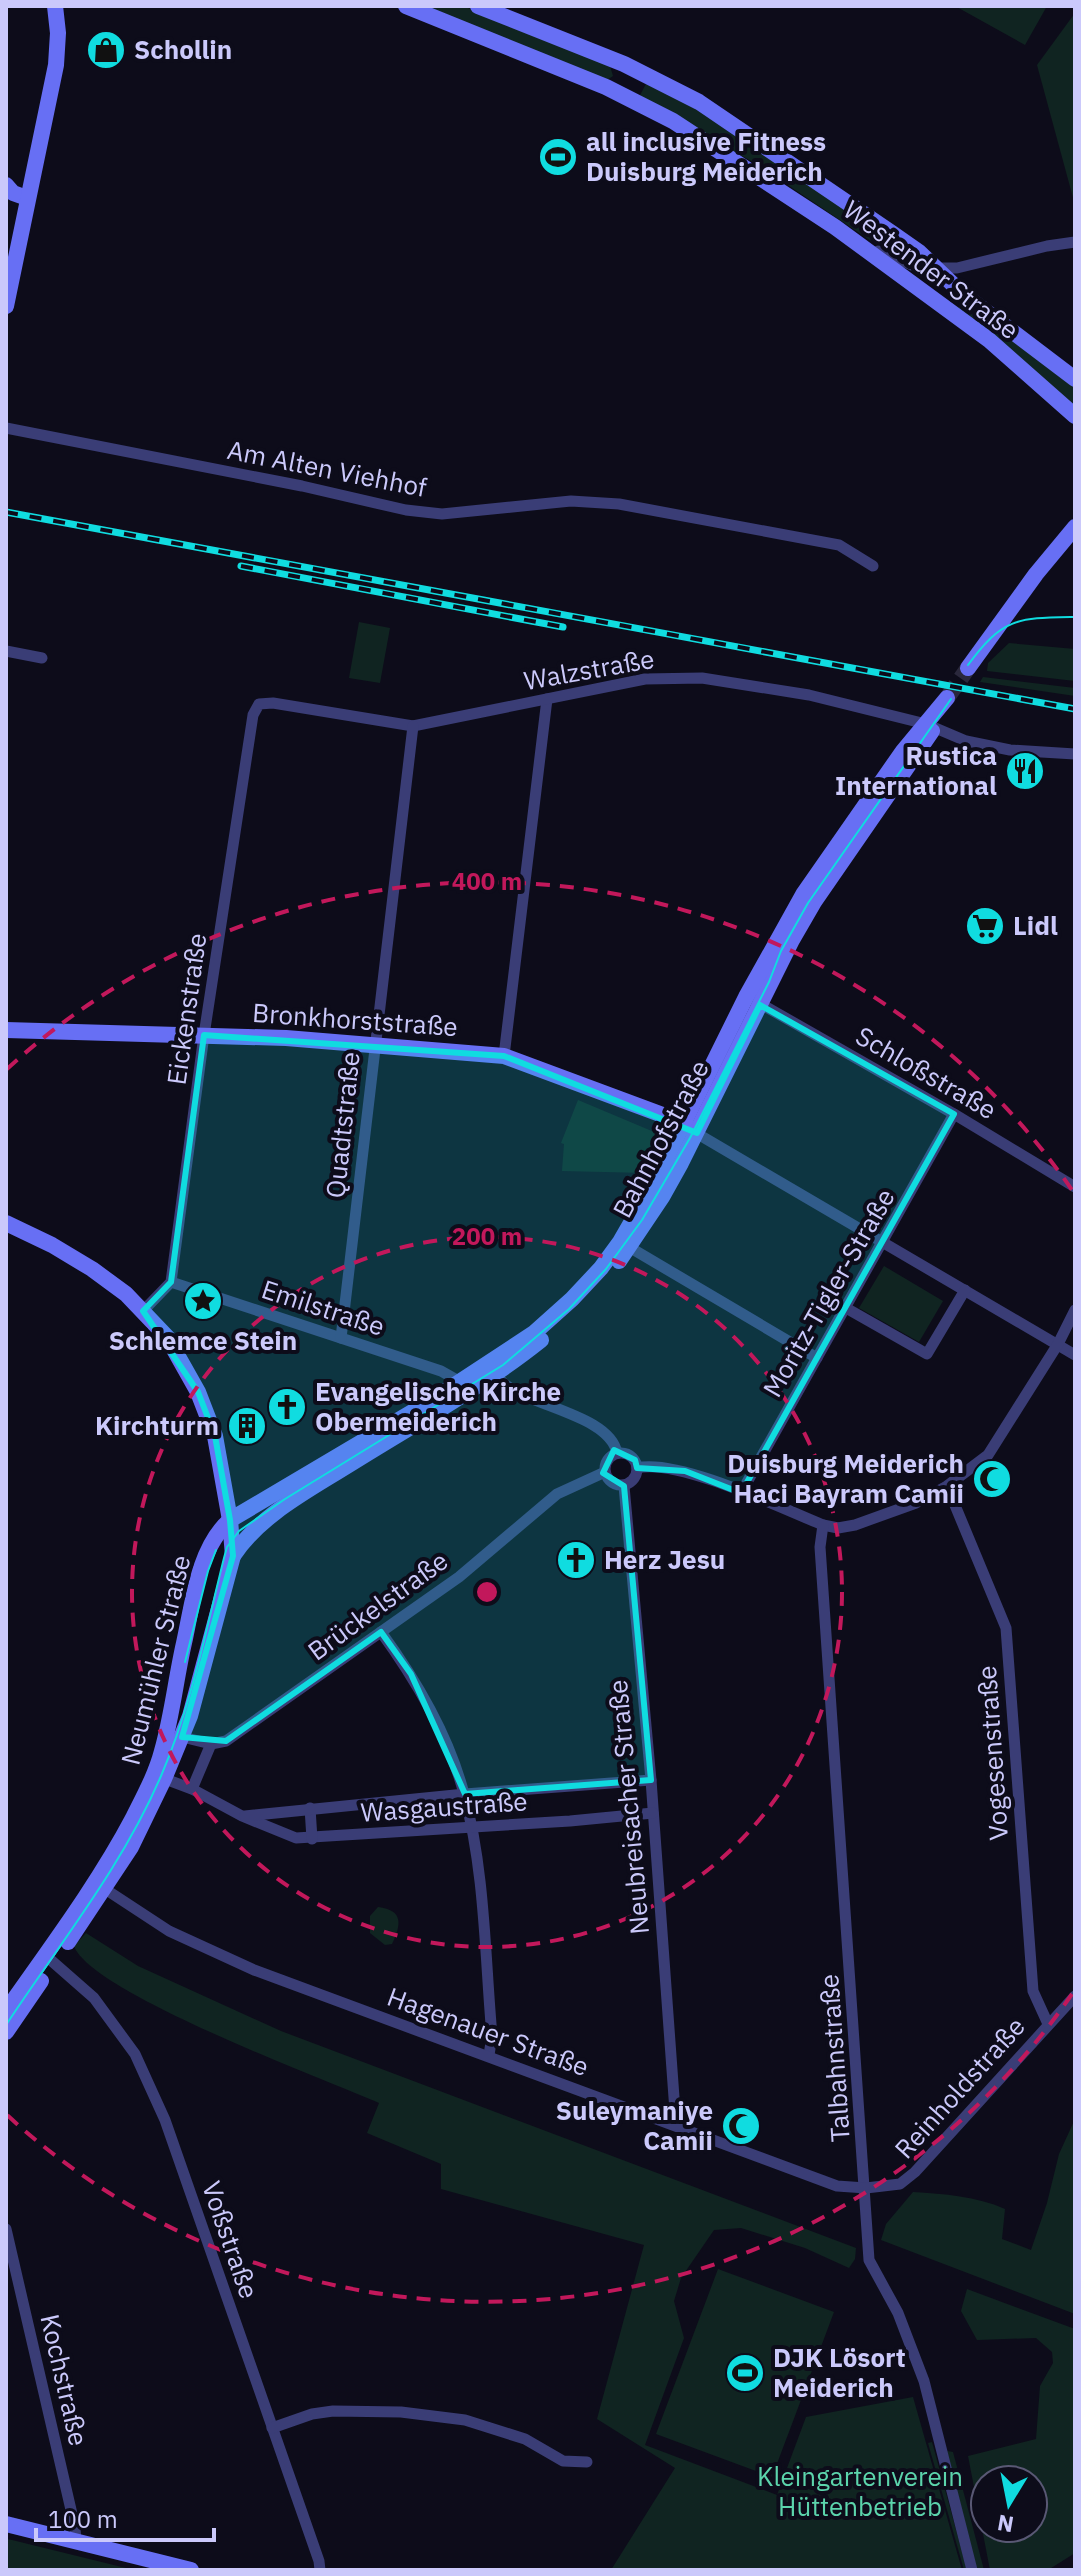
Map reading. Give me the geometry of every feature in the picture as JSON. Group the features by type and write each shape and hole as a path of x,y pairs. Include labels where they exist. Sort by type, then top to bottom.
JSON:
{"main road":[{"path":"6,306 56,65 58,33 55,6"},
{"name":"Westender Straße","path":"406,6 606,87 686,129 835,227 989,340 1075,416"},
{"name":"Westender Straße","path":"478,6 624,64 699,102 749,133 892,233 936,268 954,276 996,321 1075,379"},
{"path":"606,87 620,80 624,64"},
{"path":"6,185 13,193 27,198"},
{"path":"968,668 1036,574 1075,527"},
{"name":"Bahnhofstraße","path":"233,1556 243,1540 300,1496 418,1422 462,1388 566,1318 604,1279 814,902 946,700"},
{"name":"Bahnhofstraße","path":"689,1129 766,960 804,893 903,751 930,726"},
{"name":"Bronkhorststraße","path":"6,1030 204,1035 374,1044 504,1056 660,1114 689,1129"},
{"path":"6,1223 92,1269 126,1294 167,1337 198,1392 215,1436 230,1520"},
{"name":"Bahnhofstraße","path":"230,1520 426,1404 462,1388"},
{"path":"210,1545 223,1484"},
{"name":"Neumühler Straße","path":"6,2011 105,1889 131,1847 174,1735 190,1616 210,1545 217,1531 230,1520"},
{"name":"Neumühler Straße","path":"174,1735 196,1701 233,1556 230,1520"},
{"name":"Neumühler Straße","path":"6,2032 159,1777"},
{"path":"6,2524 191,2570"}],"street":[{"path":"835,227 905,264 936,268"},
{"path":"954,276 1047,246 1075,242"},
{"name":"Am Alten Viehhof","path":"6,428 302,486 406,510 442,514 571,501 619,504 839,545 873,566"},
{"path":"6,651 42,658"},
{"name":"Walzstraße","path":"259,704 273,703 413,726 645,679 702,678 809,695 930,726 966,741 1010,750 1075,754"},
{"path":"504,1056 547,699"},
{"name":"Eickenstraße","path":"171,1282 204,1035 253,715 259,704"},
{"name":"Quadtstraße","path":"341,1338 413,726"},
{"name":"Bahnhofstraße","path":"757,1002 766,960"},
{"name":"Schloßstraße","path":"757,1002 1075,1187"},
{"name":"Moritz-Tigler-Straße","path":"741,1493 954,1114"},
{"name":"Bronkhorststraße","path":"689,1129 1075,1355"},
{"path":"624,1245 817,1358"},
{"path":"143,1311 171,1282"},
{"name":"Emilstraße","path":"171,1282 441,1371 462,1388"},
{"path":"846,1308 927,1354 965,1290"},
{"path":"637,1468 648,1465 685,1471 823,1525 838,1528 916,1503 947,1486 988,1455 1058,1344 1075,1310"},
{"path":"493,1369 508,1386 603,1429 615,1443 617,1453"},
{"path":"617,1453 633,1458 637,1468 632,1481 624,1486 614,1484 605,1472 606,1462 617,1453"},
{"name":"Brückelstraße","path":"211,1744 226,1741 459,1577 557,1494 605,1472"},
{"name":"Neubreisacher Straße","path":"624,1486 651,1780 676,2125"},
{"name":"Vogesenstraße","path":"947,1486 1006,1628 1033,1991 1048,2024"},
{"name":"Talbahnstraße","path":"823,1525 820,1547 869,2260 898,2313 924,2381 972,2570"},
{"path":"381,1632 411,1674 453,1760 465,1794 477,1861 492,2036 489,2055"},
{"path":"174,1735 211,1744 192,1789"},
{"name":"Wasgaustraße","path":"159,1777 192,1789 242,1816 296,1838 653,1813"},
{"name":"Wasgaustraße","path":"242,1816 651,1780"},
{"path":"310,1808 312,1839"},
{"name":"Hagenauer Straße","path":"105,1889 169,1931 254,1970 837,2186 866,2188"},
{"name":"Voßstraße","path":"50,1958 94,1998 135,2054 165,2120 320,2570"},
{"name":"Reinholdstraße","path":"866,2188 900,2184 915,2172 1075,1996"},
{"name":"Kochstraße","path":"6,2229 53,2423 76,2542"},
{"path":"272,2428 312,2414 333,2411 401,2412 465,2420 525,2439 563,2461 587,2462"}],"highlighted area":[{"path":"760,1005 954,1114 741,1493 685,1471 637,1468 635,1460 614,1450 603,1473 624,1486 651,1780 465,1794 411,1674 381,1632 226,1741 182,1737 233,1556 230,1520 215,1436 198,1392 143,1311 171,1282 204,1035 504,1056 697,1133"}],"green space":[{"path":"422,6 463,6 610,66 613,76 607,80"},
{"path":"955,6 1047,6 1025,45"},
{"path":"1075,13 1075,205 1037,65"},
{"path":"648,80 714,119 898,246 896,252 889,253 755,163 638,99"},
{"path":"963,301 1075,387 1075,407 956,311"},
{"path":"359,622 390,628 380,683 349,678"},
{"path":"1009,643 1075,649 1075,681 987,671 988,663"},
{"path":"983,677 1075,688 1075,696 980,682"},
{"path":"578,1100 666,1137 647,1173 562,1171 564,1144 561,1143"},
{"path":"884,1266 943,1301 919,1342 859,1308"},
{"path":"378,1907 392,1911 398,1920 392,1944 385,1945 370,1933 370,1916"},
{"name":"Kleingartenverein Hüttenbetrieb","path":"86,1933 138,1966 281,2031 856,2248 855,2259 849,2268 805,2248 741,2228 714,2230 681,2278 674,2301 684,2338 645,2445 777,2495 806,2417 913,2397 962,2570 611,2570 675,2468 597,2419 644,2245 441,2189 441,2164 367,2133 379,2103 213,2033 121,1987 90,1965 74,1946"},
{"path":"1075,2119 1075,2314 881,2240 886,2224 913,2192 971,2198 1005,2209 1002,2239 1031,2250 1059,2154"},
{"name":"DJK Lösort Meiderich","path":"718,2269 834,2312 772,2477 656,2434"},
{"path":"967,2289 1075,2329 1075,2553 1048,2570 990,2570 985,2544 1049,2544 1049,2464 970,2464 968,2456 1036,2439 1040,2386 1053,2363 1052,2352 1036,2338 977,2340 961,2311"},
{"path":"932,2442 967,2570 964,2570 928,2443"},
{"path":"947,2451 953,2452 969,2513 969,2538"},
{"path":"6,2539 12,2540 134,2570 6,2570"},
{"path":"970,2544 977,2544 984,2570 977,2570"}],"tunnel":[{"path":"947,698 968,668"}],"tram line":[{"path":"968,665 991,637 1013,623 1039,618 1075,617"},
{"path":"6,2025 109,1873 161,1776 189,1696 227,1547 239,1531 285,1499 503,1365 569,1309 606,1269 642,1220 690,1138 769,982 781,951 808,903 951,699"},
{"path":"185,1662 216,1550"}],"railway":[{"path":"6,512 1075,709"},
{"path":"241,566 563,627"}],"place":[{"name":"Schollin","path":"106,50"},
{"name":"all inclusive Fitness Duisburg Meiderich","path":"558,157"},
{"name":"Rustica International","path":"1025,771"},
{"name":"Lidl","path":"985,926"},
{"name":"Schlemce Stein","path":"203,1301"},
{"name":"Evangelische Kirche Obermeiderich","path":"287,1407"},
{"name":"Kirchturm","path":"247,1426"},
{"name":"Duisburg Meiderich Haci Bayram Camii","path":"992,1479"},
{"name":"Herz Jesu","path":"576,1560"},
{"name":"Suleymaniye Camii","path":"741,2126"},
{"name":"DJK Lösort Meiderich","path":"745,2373"}]}
